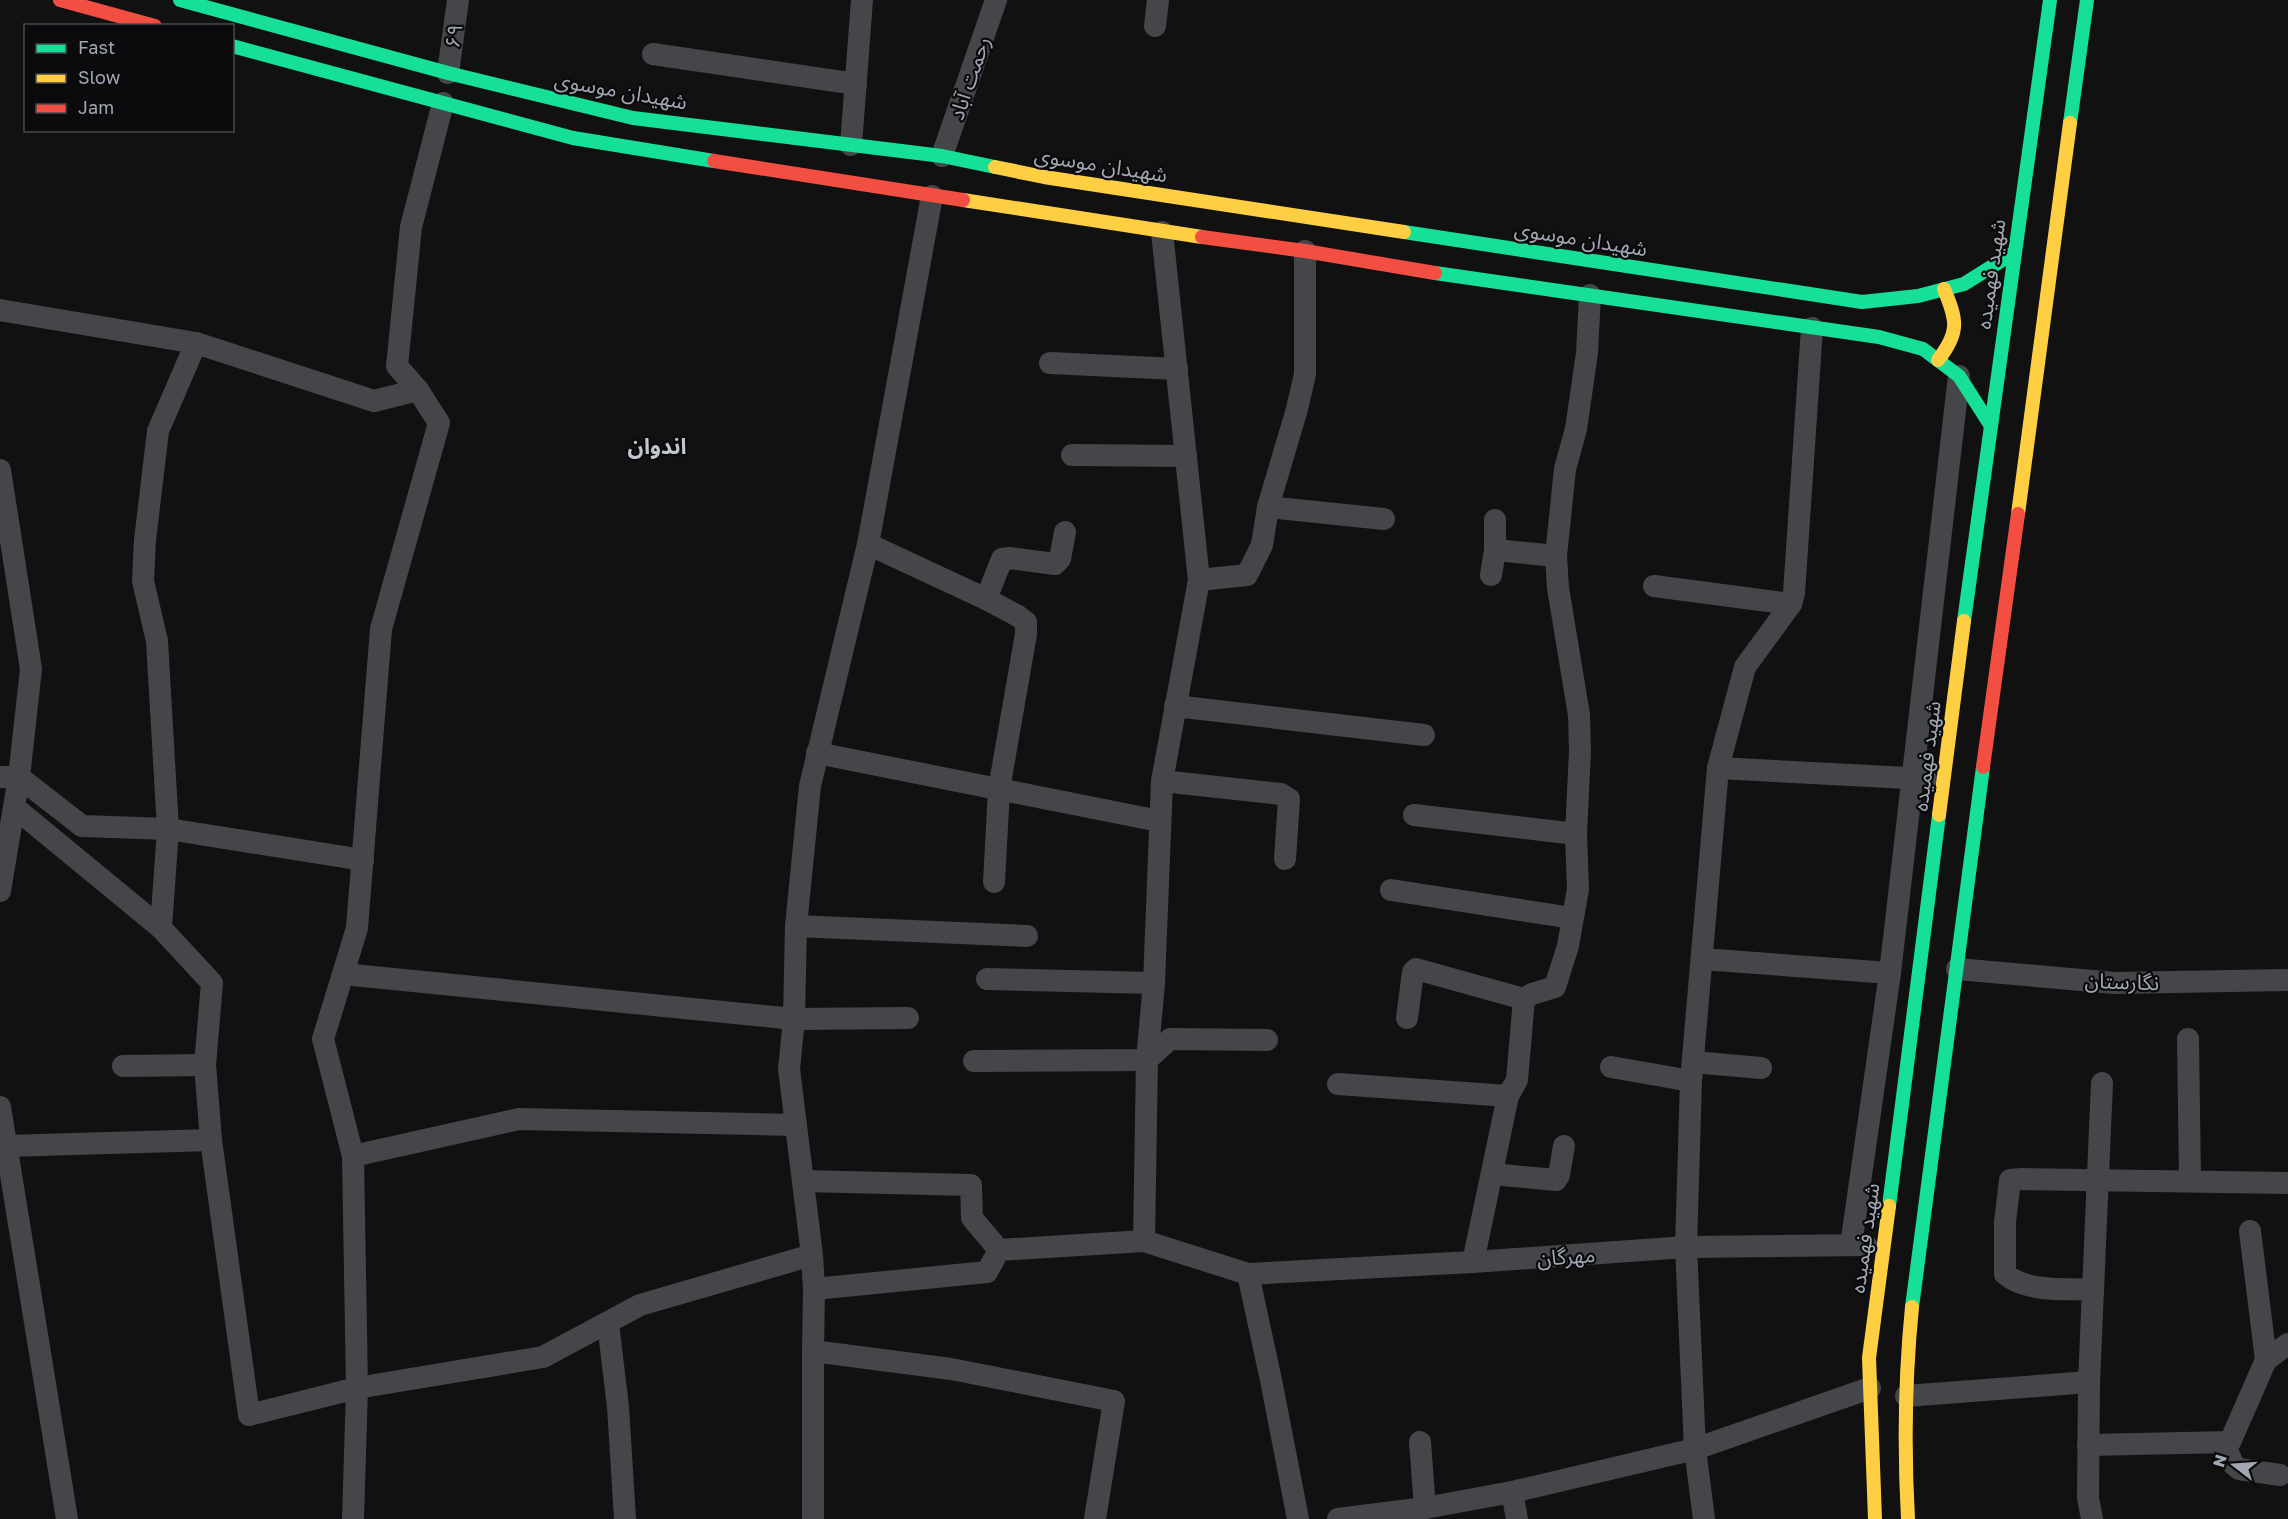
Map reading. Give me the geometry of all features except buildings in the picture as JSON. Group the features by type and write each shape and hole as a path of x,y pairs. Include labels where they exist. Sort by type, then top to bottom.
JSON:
{"street":[{"path":"60,0 148,24"},
{"name":"شهیدان موسوی","path":"180,0 279,43 443,102 573,138 1162,232 1305,251 1472,279 1879,337 1923,349 1959,376 1991,426"},
{"name":"۶۹","path":"448,73 458,0"},
{"path":"851,145 862,0"},
{"name":"رحمت آباد","path":"942,156 996,0"},
{"path":"1155,26 1158,0"},
{"name":"شهید فهمیده","path":"1875,1519 1869,1358 2049,0"},
{"path":"1908,1519 1905,1469 1907,1357 1917,1263 2087,0"},
{"name":"شهیدان موسوی","path":"234,46 279,43 448,73 633,118 942,156 1044,177 1862,302 1918,296 1964,284 2015,252"},
{"path":"653,54 855,84"},
{"path":"353,1519 357,1388 353,1156 323,1039 357,928 381,629 439,423 418,390 397,366 411,227 443,102"},
{"path":"813,1519 814,1289 812,1255 789,1069 794,1019 796,926 810,786 868,544 932,196"},
{"path":"1144,1241 1147,1060 1154,983 1162,781 1199,580 1162,232"},
{"path":"1199,580 1247,575 1262,545 1268,507 1305,374 1305,251"},
{"path":"1938,360 1953,342 1956,316 1944,289"},
{"path":"1407,1018 1413,972 1416,969 1524,999 1555,987 1568,946 1578,889 1576,834 1580,751 1579,715 1558,588 1556,556 1564,478 1576,429 1587,352 1590,295"},
{"path":"0,309 196,343 374,401 418,390"},
{"path":"1704,1519 1695,1449 1686,1248 1692,1072 1718,768 1745,668 1791,604 1794,593 1812,328"},
{"path":"161,928 168,829 157,641 143,581 145,540 158,431 196,343"},
{"path":"1050,363 1176,369"},
{"path":"1851,1245 1890,973 1959,376"},
{"path":"1072,454 1186,456"},
{"path":"0,470 31,669 9,777 14,807 0,891"},
{"path":"1268,507 1384,519"},
{"path":"1491,575 1495,550 1495,520"},
{"path":"986,599 1002,559 1055,564 1060,559 1065,532"},
{"path":"868,544 986,599 1026,622 1026,634 999,789 994,882"},
{"path":"1495,550 1556,556"},
{"path":"1654,586 1791,604"},
{"path":"1175,706 1424,735"},
{"path":"817,753 1160,821"},
{"path":"1718,768 1944,780"},
{"path":"9,777 82,826 168,829 363,860"},
{"path":"1162,781 1281,794 1289,799 1285,860"},
{"path":"14,807 161,928 212,983 205,1065 211,1140 249,1415 357,1388 543,1357 640,1305 812,1255"},
{"path":"1414,815 1576,834"},
{"path":"1391,890 1572,918"},
{"path":"796,926 1027,936"},
{"path":"1702,959 1890,973"},
{"name":"نگارستان","path":"1957,969 2115,983 2288,980"},
{"path":"343,974 794,1019 908,1018"},
{"path":"987,979 1154,983"},
{"path":"1473,1262 1508,1096 1517,1080 1524,999"},
{"path":"1911,1037 1918,1046 1928,1050 1939,1048 1947,1040"},
{"path":"974,1061 1147,1060 1170,1039 1267,1040"},
{"path":"2188,1039 2190,1181"},
{"path":"123,1066 205,1065"},
{"path":"1611,1067 1692,1072 1761,1068"},
{"path":"2092,1519 2088,1498 2089,1382 2096,1179 2102,1083"},
{"path":"1338,1084 1508,1096"},
{"path":"1904,1091 1913,1086 1923,1085 1933,1088 1940,1094"},
{"path":"0,1107 68,1519"},
{"path":"353,1156 519,1119 796,1125"},
{"path":"6,1146 211,1140"},
{"path":"1492,1174 1556,1180 1564,1146"},
{"path":"2092,1290 2025,1285 2005,1274 2005,1222 2010,1180 2096,1179 2288,1183"},
{"path":"803,1181 971,1185 972,1218 999,1250"},
{"path":"2088,1444 2224,1443 2230,1442 2234,1437 2266,1360 2250,1231"},
{"path":"999,1250 1144,1241 1248,1274 1298,1519"},
{"name":"مهرگان","path":"1248,1274 1686,1248 1884,1244"},
{"path":"814,1289 987,1272 999,1250"},
{"path":"608,1323 618,1407 625,1519"},
{"path":"2266,1360 2288,1344"},
{"path":"813,1351 951,1369 1114,1401 1095,1519"},
{"path":"1906,1396 2089,1382"},
{"path":"1338,1519 1425,1508 1512,1492 1695,1449 1870,1388"},
{"path":"1420,1442 1425,1508"},
{"path":"2224,1443 2233,1464 2239,1469 2280,1475"},
{"path":"1512,1492 1517,1519"}],"traffic: fast":[{"path":"180,0 448,73 633,118 942,156 995,167"},
{"path":"1964,621 2050,0"},
{"path":"2070,123 2087,0"},
{"path":"234,47 573,138 714,161"},
{"path":"1404,232 1862,302 1918,296 1964,284 2015,252"},
{"path":"1435,273 1879,337 1923,349 1959,376 1991,426"},
{"path":"1912,1307 1983,767"},
{"path":"1889,1206 1939,815"}],"traffic: slow":[{"path":"2018,514 2070,123"},
{"path":"995,167 1044,177 1404,232"},
{"path":"963,200 1202,237"},
{"path":"1938,360 1950,341 1954,326 1952,309 1944,289"},
{"path":"1939,815 1964,621"},
{"path":"1875,1519 1869,1358 1889,1206"},
{"path":"1908,1519 1906,1413 1912,1307"}],"traffic: jam":[{"path":"60,0 148,24"},
{"path":"714,161 963,200"},
{"path":"1202,237 1305,251 1435,273"},
{"path":"1983,767 2018,514"}],"district":[{"name":"اندوان","path":"657,445"}]}
